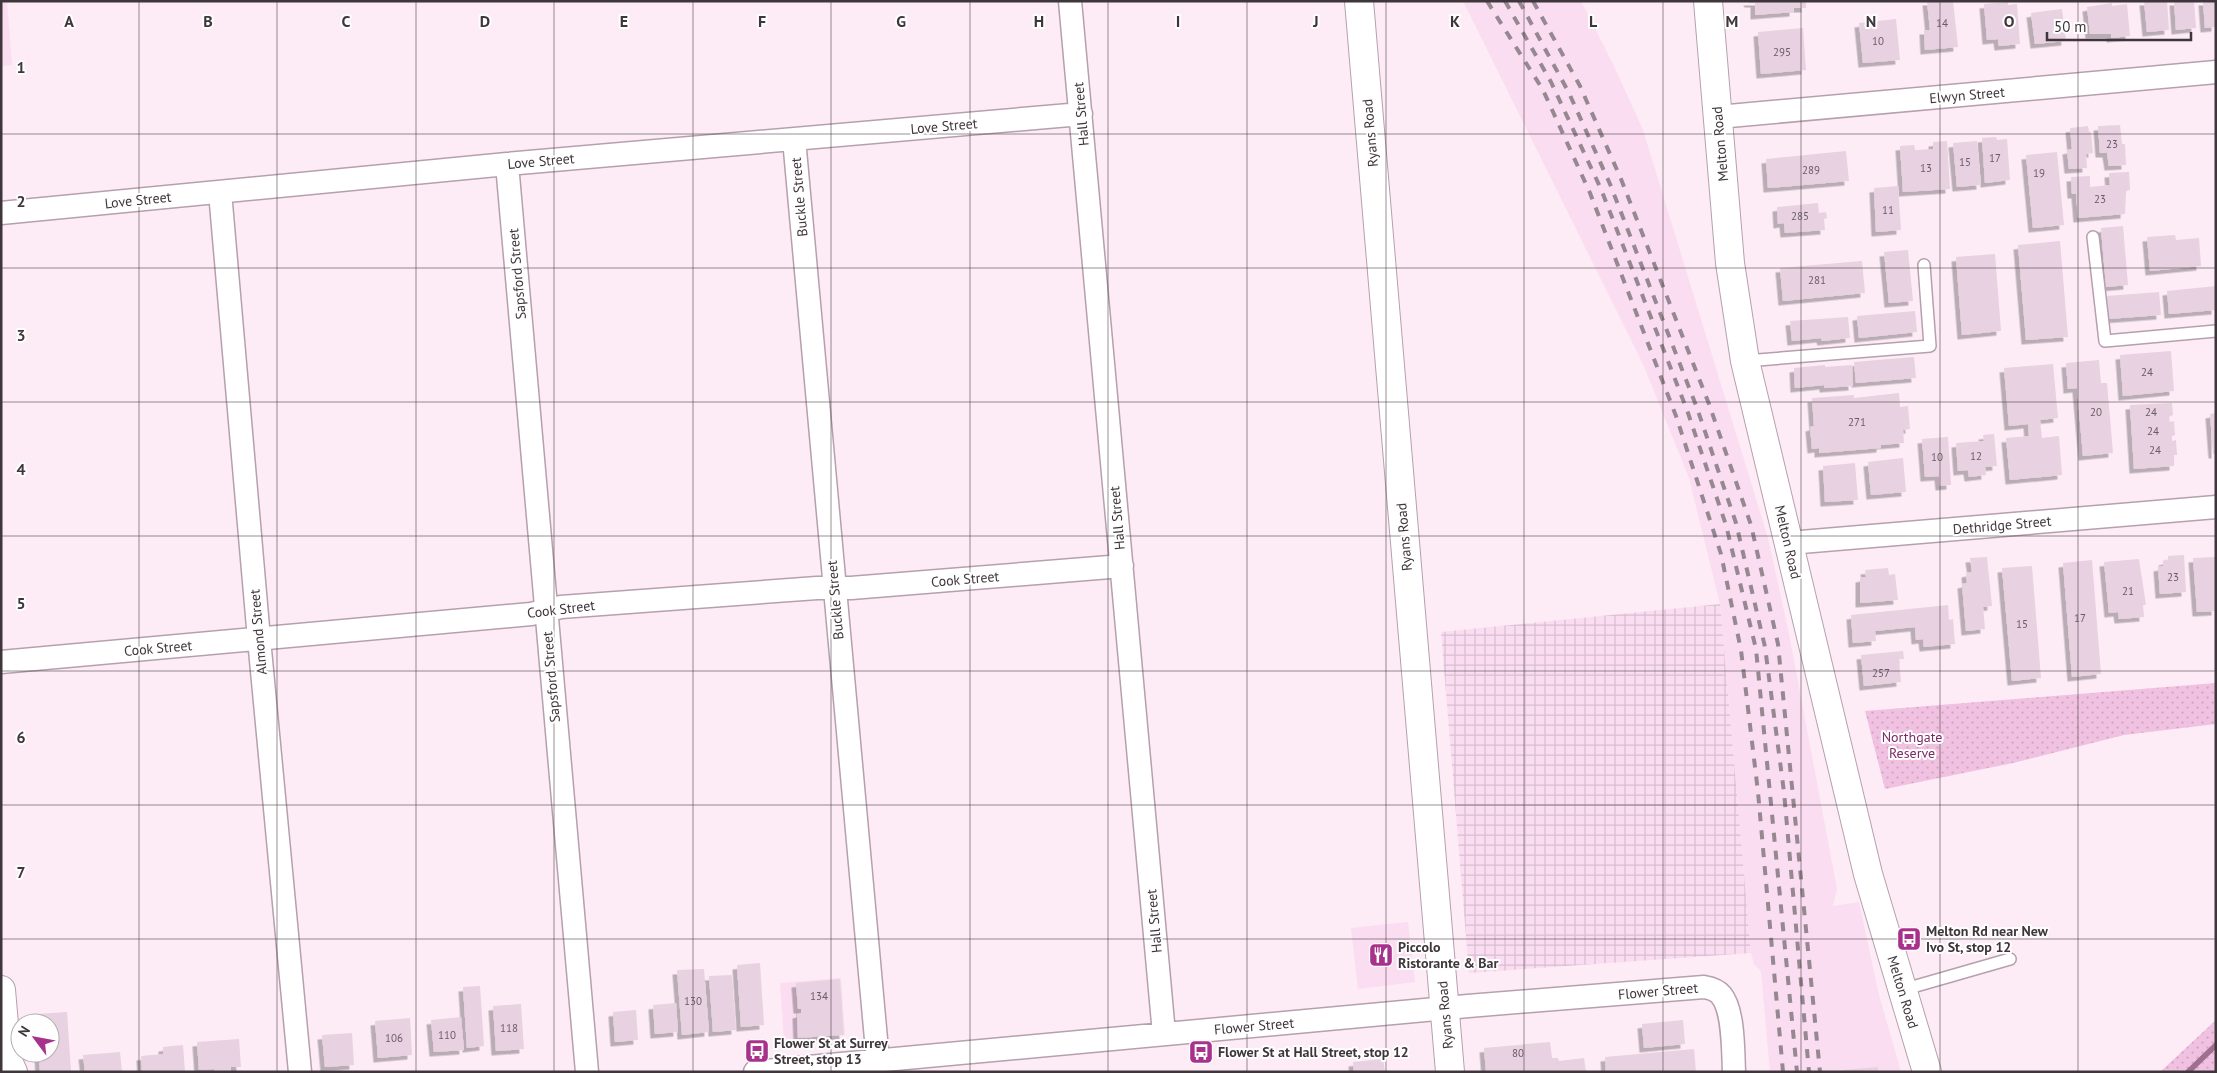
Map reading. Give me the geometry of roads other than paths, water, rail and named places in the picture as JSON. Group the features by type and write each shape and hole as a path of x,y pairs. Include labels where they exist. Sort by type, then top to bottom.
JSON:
{"street":[{"name":"Hall Street","path":"1070,1 1164,1034"},
{"name":"Ryans Road","path":"1359,1 1450,1072"},
{"name":"Melton Road","path":"1708,1 1730,263 1746,361 1868,874 1927,1072"},
{"name":"Elwyn Street","path":"1718,117 2216,72"},
{"name":"Love Street","path":"1,213 507,164 1081,114"},
{"name":"Buckle Street","path":"794,139 878,1061"},
{"name":"Sapsford Street","path":"507,164 587,1072"},
{"name":"Almond Street","path":"220,192 259,638 300,1072"},
{"name":"Dethridge Street","path":"1789,543 2216,507"},
{"name":"Cook Street","path":"1,662 531,614 545,610 659,600 1122,566"},
{"name":"Flower Street","path":"755,1072 819,1069 878,1061 1444,1008 1704,987 1711,988 1722,995 1729,1015 1734,1072"},
{"path":"1,990 8,1067"}],"lane":[{"path":"2093,236 2105,341 2216,331"},
{"path":"1746,361 1930,346 1924,265"},
{"path":"1902,990 2010,959"}],"waterway":[{"path":"2188,1072 2216,1045"}],"railway":[{"path":"1487,1 1543,90 1590,193 1676,416 1721,554 1741,650 1758,792 1783,1072"},
{"path":"1505,1 1551,82 1601,189 1687,410 1726,525 1756,649 1797,1072"},
{"path":"1519,1 1569,93 1610,184 1697,408 1736,523 1765,647 1784,792 1809,1072"},
{"path":"1533,1 1580,86 1621,179 1709,404 1751,525 1778,644 1820,1072"}],"place":[{"name":"Melton Rd near New Ivo St, stop 12","path":"1909,939"},
{"name":"Piccolo Ristorante & Bar","path":"1381,955"},
{"name":"Flower St at Surrey Street, stop 13","path":"757,1051"},
{"name":"Flower St at Hall Street, stop 12","path":"1201,1052"}],"park label":[{"name":"Northgate Reserve","path":"1912,746"}]}
